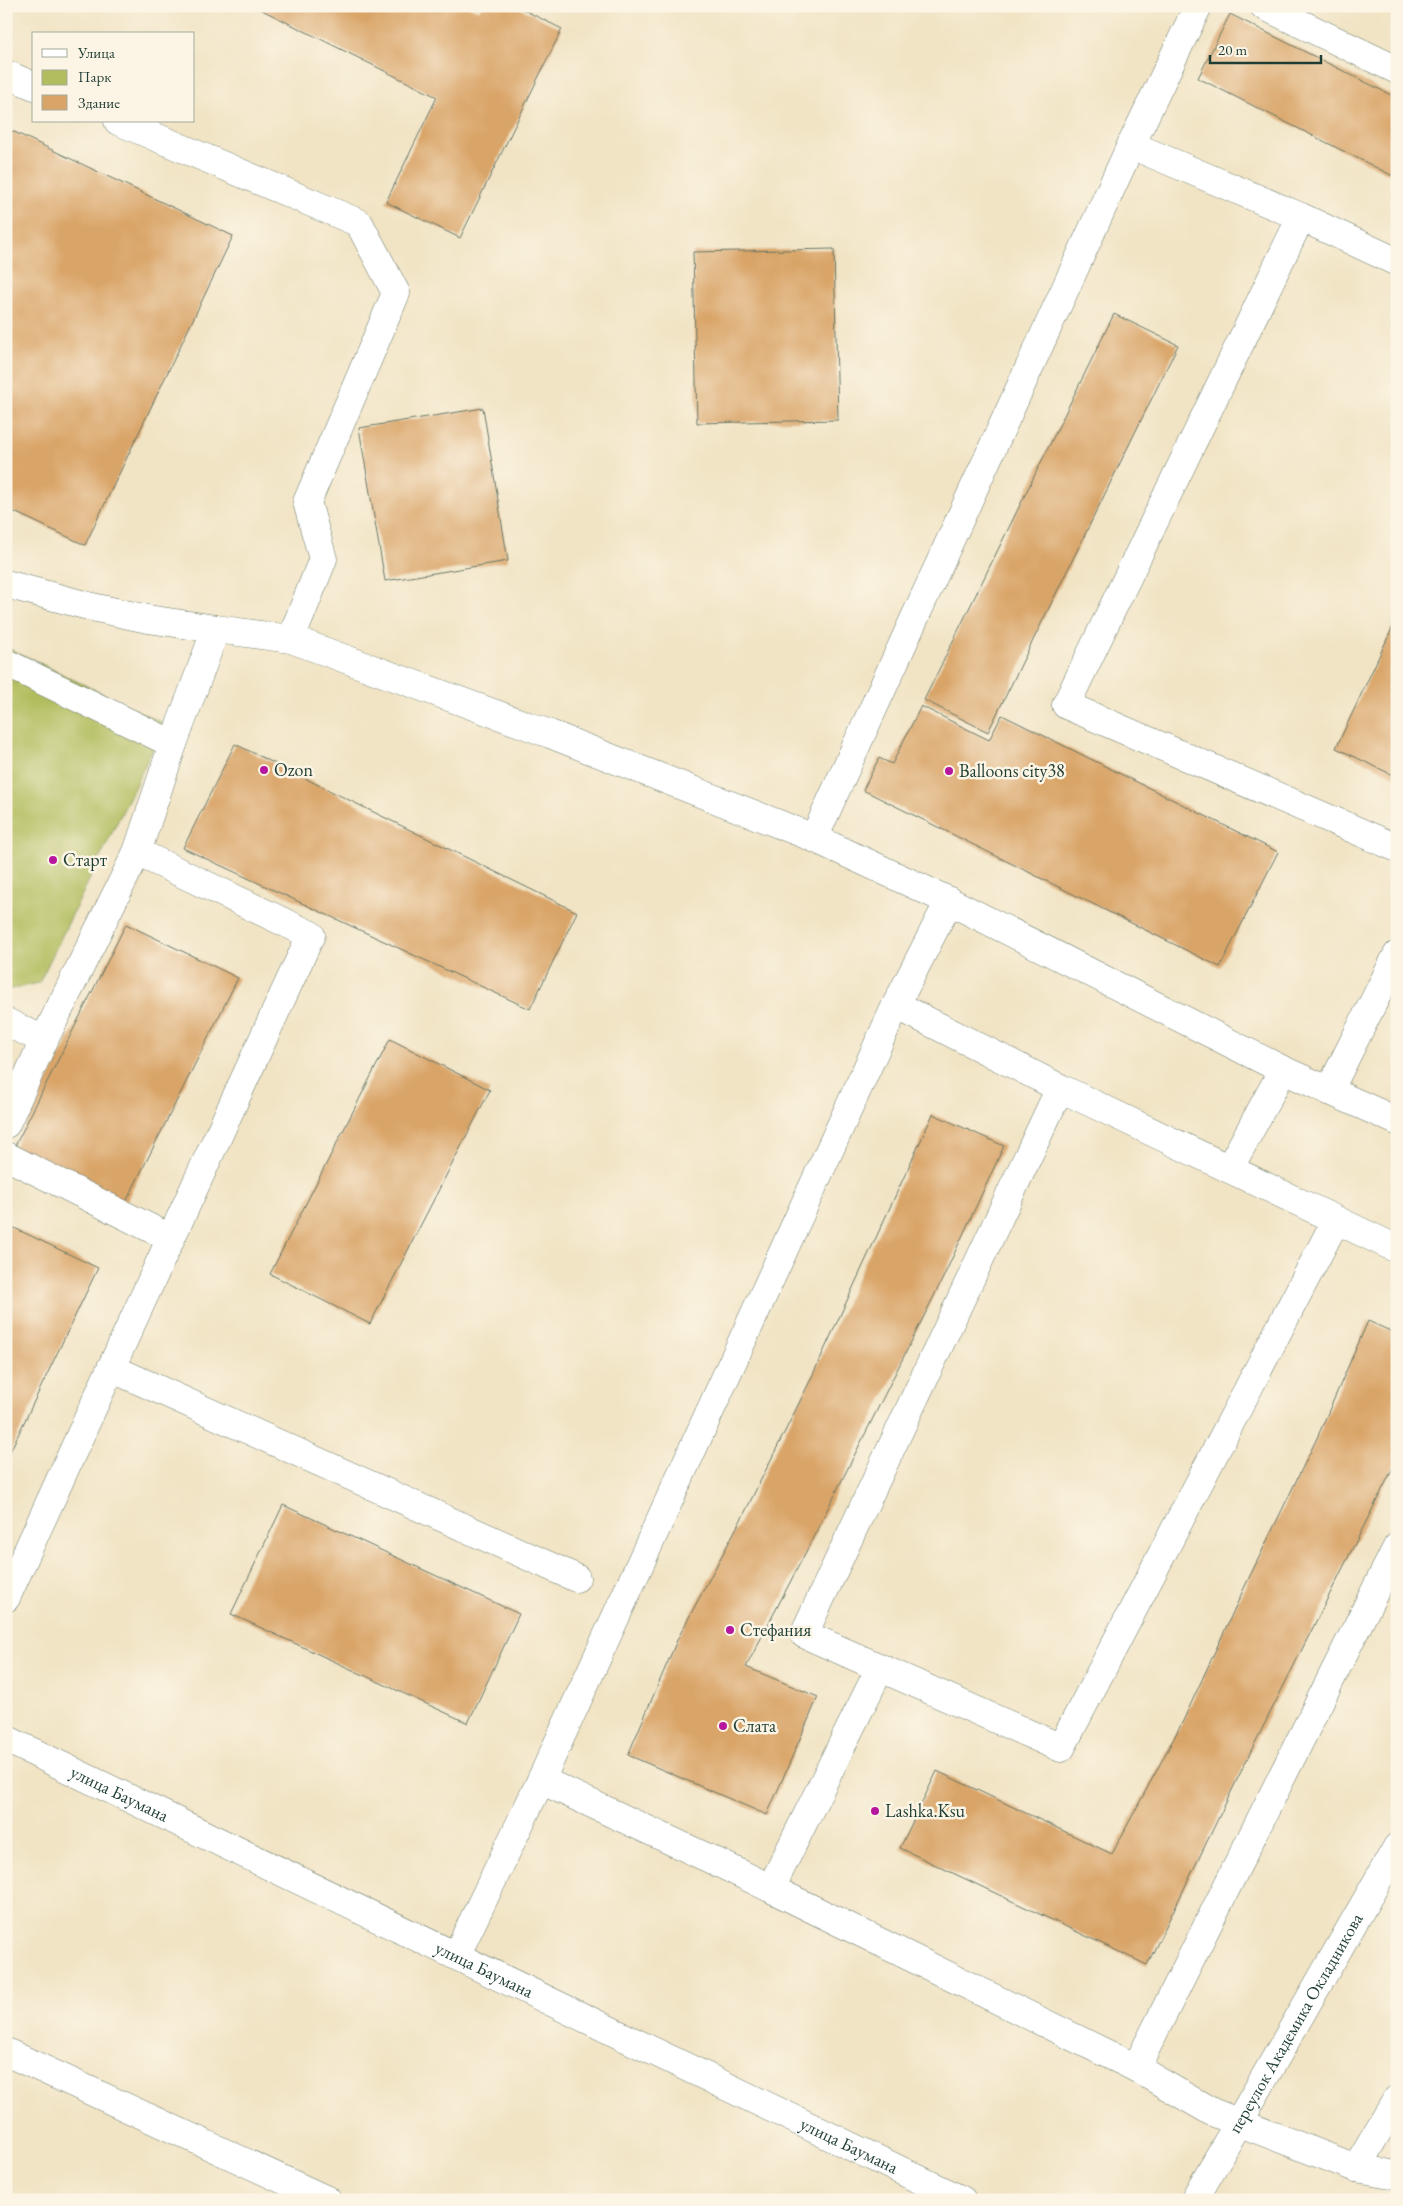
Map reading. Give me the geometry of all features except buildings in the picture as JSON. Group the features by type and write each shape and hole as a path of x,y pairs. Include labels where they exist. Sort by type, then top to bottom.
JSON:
{"street":[{"path":"814,838 1131,145 1198,6"},
{"path":"1264,6 1397,70"},
{"path":"6,74 32,85"},
{"path":"120,122 359,223 396,292 306,502 324,559 291,639"},
{"path":"1131,145 1301,217 1397,262"},
{"path":"1301,217 1066,705 1397,848"},
{"path":"6,584 129,616 216,630 291,639 550,734 814,838 950,901 1283,1070 1397,1121"},
{"path":"6,1124 44,1040 137,852 173,744 216,630"},
{"path":"6,663 173,744"},
{"path":"6,1598 311,935 137,852"},
{"path":"456,1956 541,1780 896,1006 950,901"},
{"path":"1329,1090 1397,955"},
{"path":"896,1006 1060,1088 1397,1249"},
{"path":"6,1022 44,1040"},
{"path":"1229,1169 1283,1070"},
{"path":"1060,1088 804,1634 1061,1748 1336,1220"},
{"path":"6,1156 170,1238"},
{"path":"111,1368 576,1578"},
{"path":"1136,2068 1397,1547"},
{"path":"771,1888 880,1668"},
{"name":"улица Баумана","path":"6,1739 962,2200"},
{"path":"541,1780 771,1888 1136,2068 1212,2112 1356,2168 1397,2175"},
{"name":"переулок Академика Окладникова","path":"1194,2200 1397,1847"},
{"path":"6,2052 327,2200"},
{"path":"1356,2168 1397,2099"}],"green space":[{"name":"Старт","path":"6,647 165,724 39,983 6,990"}],"place":[{"name":"Ozon","path":"264,770"},
{"name":"Balloons city38","path":"949,771"},
{"name":"Старт","path":"53,860"},
{"name":"Стефания","path":"730,1630"},
{"name":"Слата","path":"723,1726"},
{"name":"Lashka.Ksu","path":"875,1811"}]}
